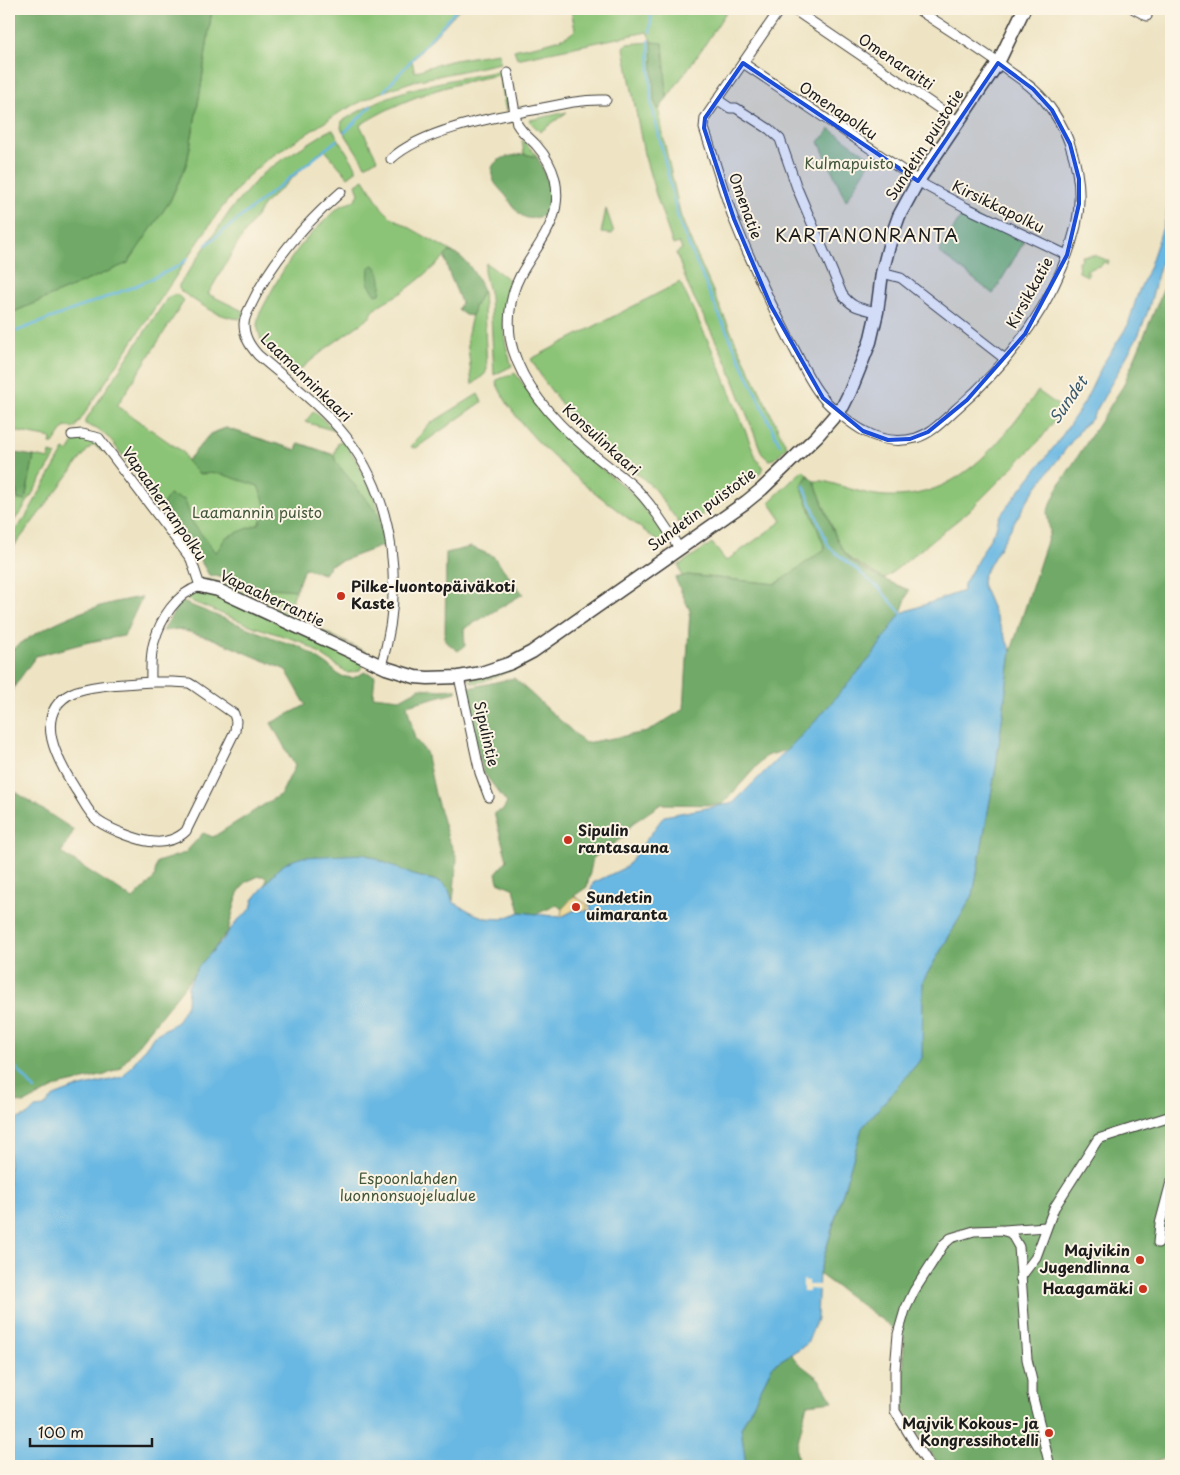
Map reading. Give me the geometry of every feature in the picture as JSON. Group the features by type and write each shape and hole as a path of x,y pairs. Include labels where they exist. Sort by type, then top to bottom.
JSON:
{"street":[{"name":"Omenatie","path":"780,9 705,118 704,128 734,219 772,306 810,378 823,398 839,412"},
{"name":"Omenaraitti","path":"793,9 959,122"},
{"path":"917,9 998,63"},
{"name":"Sundetin puistotie","path":"381,666 418,677 459,677 496,669 532,652 762,489 817,436 839,412 850,392 870,342 882,272 896,223 918,181 998,63 1024,9"},
{"path":"1134,9 1147,16"},
{"name":"Kirsikkatie","path":"839,412 863,431 878,437 897,440 918,437 928,432 967,400 1006,359 1040,310 1067,255 1080,204 1079,178 1070,144 1052,110 1033,89 998,63"},
{"name":"Omenapolku","path":"743,64 918,181"},
{"name":"Konsulinkaari","path":"508,72 515,113 521,131 537,146 548,161 556,192 550,229 520,277 513,300 510,331 512,348 518,367 543,404 558,421 586,448 632,485 648,504 678,548"},
{"path":"392,159 408,147 442,132 515,113 588,100 606,100"},
{"path":"718,100 730,108 736,108 780,138 797,188 842,294 848,304 876,312"},
{"name":"Kirsikkapolku","path":"918,181 973,211 1067,255"},
{"name":"Laamanninkaari","path":"341,192 316,214 261,283 244,322 245,334 250,347 336,425 347,438 366,468 379,497 392,550 394,576 391,618 381,666"},
{"path":"882,272 901,278 1006,359"},
{"name":"Vapaaherranpolku","path":"72,435 82,434 99,438 108,448 191,559 200,586"},
{"name":"Vapaaherrantie","path":"151,682 154,643 162,624 178,598 200,586 218,590 381,666"},
{"name":"Sipulintie","path":"459,677 480,773 489,797"},
{"path":"151,682 189,683 234,714 236,721 235,731 186,831 175,838 155,842 111,829 91,813 60,764 51,735 51,719 54,711 60,702 71,694 84,688 151,682"},
{"path":"1020,1278 1036,1257 1054,1208 1098,1139 1171,1116"},
{"path":"1158,1243 1160,1224 1171,1182"},
{"path":"929,1466 895,1410 895,1370 898,1334 905,1310 914,1291 943,1245 951,1238 974,1231 1046,1227"},
{"path":"1001,1230 1011,1233 1019,1247 1027,1359 1032,1381 1032,1394 1050,1466"}],"highlighted area":[{"path":"743,63 918,181 998,63 1033,89 1052,110 1070,144 1079,179 1079,204 1067,255 1025,334 967,400 928,432 910,439 888,440 863,431 823,398 771,306 734,219 704,128 705,118"}],"green space":[{"path":"9,9 212,9 201,87 187,163 170,201 128,263 9,314"},
{"path":"212,9 332,11 337,9 459,9 412,61 415,72 445,62 499,53 500,63 414,81 379,93 342,111 266,160 247,177 217,214 75,428 65,427 53,444 50,444 51,438 9,430 9,314 127,263 170,201 187,163 201,87"},
{"path":"571,9 728,9 667,98 663,43 654,101 659,110 681,217 732,334 787,447 774,459 769,460 762,454 727,363 689,288 676,253 682,249 679,243 673,245 657,198 644,154 624,48 626,44 652,42 647,32 517,58 514,50 555,41 575,30"},
{"path":"652,42 663,43 667,98 659,110 654,101"},
{"path":"503,72 509,106 506,111 499,75 427,93 376,115 360,125 377,159 367,165 365,165 341,128 342,121 369,106 400,93 450,80"},
{"path":"567,112 540,132 529,121 530,120"},
{"name":"Kulmapuisto","path":"830,129 872,159 846,201 819,142"},
{"path":"330,130 333,130 356,167 356,171 348,177 324,149 265,203 236,246 208,294 245,312 240,319 216,313 182,292 179,289 179,285 232,208 262,174"},
{"path":"522,140 534,152 537,157 524,154"},
{"path":"524,154 537,157 550,191 549,208 545,214 538,217 523,217 496,185 492,173 492,167 495,163 505,157"},
{"path":"364,179 382,208 391,217 454,253 449,252 415,283 376,308 370,317 297,372 261,340 257,325 259,315 282,272 296,251 335,211 356,198 359,194 356,184"},
{"path":"606,209 614,232 612,234 601,233"},
{"path":"964,212 1024,242 993,294 939,252"},
{"path":"449,252 461,257 465,261 474,272 483,290 474,307 472,316 465,315 458,310 461,303 446,263 445,256"},
{"path":"1094,255 1109,261 1108,264 1103,262 1102,265 1087,270 1086,272 1089,273 1087,276 1079,272 1078,261 1082,260 1081,256"},
{"path":"486,263 512,282 505,303 503,324 512,366 494,375 490,296 484,272"},
{"path":"374,265 379,271 381,282 380,294 376,295 368,283 369,267"},
{"path":"1171,271 1171,1455 1144,1466 939,1466 903,1409 904,1336 819,1274 862,1128 922,1058 923,981 973,895 996,767 1011,651 1050,532 1047,512 1060,484 1123,386"},
{"path":"680,282 717,360 757,460 763,466 761,472 750,481 688,525 679,523 652,486 600,443 563,406 544,381 531,359"},
{"path":"483,290 487,369 485,374 472,385 467,337 474,307"},
{"name":"Laamannin puisto","path":"176,294 184,301 117,406 183,452 187,461 210,434 226,428 296,450 299,443 334,455 338,442 344,441 365,477 381,516 387,544 330,565 324,574 304,568 289,609 220,577 209,575 195,551 110,439 99,430 85,424 85,421 168,297"},
{"path":"515,373 552,423 581,452 633,494 667,538 665,543 660,543 592,490 545,449 525,427 508,405 496,382"},
{"path":"1038,391 1063,409 1040,440 969,511 884,579 850,559 839,544 814,481 824,481 880,496 913,494 936,488 956,478 993,448"},
{"path":"478,394 482,402 416,448 411,447 428,425"},
{"path":"314,411 335,431 305,422"},
{"name":"Laamannin puisto","path":"226,428 296,450 299,443 334,455 336,462 377,513 381,532 387,544 330,565 324,574 304,568 296,590 242,586 220,577 209,575 195,551 172,521 163,504 169,495 185,500 192,522 216,553 226,537 259,524 267,508 258,486 218,473 199,474 187,461 210,434"},
{"path":"79,439 91,440 106,453 94,445 89,448 9,553 9,538 25,518 64,450 68,452 74,442"},
{"path":"9,452 34,456 25,500 18,500 16,490 9,482"},
{"path":"50,453 56,455 21,512 9,527 9,482 15,487 18,499 25,500 34,456 49,459"},
{"path":"803,470 808,475 801,486 826,549 776,584 688,575 682,577 679,565 712,543 726,561 782,521 769,502"},
{"path":"808,475 814,481 839,543 850,559 870,572 909,590 901,613 872,656 794,748 766,756 722,805 661,804 633,823 623,837 593,858 587,887 574,896 562,909 557,905 536,914 520,912 514,889 498,882 496,873 507,860 494,813 503,810 507,803 483,772 464,689 514,678 585,743 647,732 684,709 690,611 675,578 687,575 776,584 825,549 801,486"},
{"path":"471,547 493,556 523,594 464,629 465,646 458,651 445,641 446,553"},
{"path":"205,579 230,586 366,652 209,582"},
{"path":"207,589 363,663 362,667 359,671 348,673 302,642 255,627 188,600 186,597 192,592"},
{"path":"142,597 124,636 89,642 36,656 9,696 9,652 55,623 106,604"},
{"path":"180,601 281,641 299,646 329,666 340,676 353,678 365,672 375,676 373,696 400,699 420,688 456,689 456,692 407,705 415,739 426,752 435,794 448,838 457,858 453,902 449,890 441,882 413,875 365,854 278,869 264,887 267,879 259,876 246,882 238,893 228,931 119,1069 105,1075 58,1086 25,1103 9,1102 9,772 14,791 74,830 61,853 133,899 154,878 157,862 185,853 203,833 213,837 281,794 295,766 271,723 306,705 286,670 211,638 178,629 163,631"},
{"path":"521,663 522,666 520,667 484,681 472,683 470,680"},
{"path":"791,1354 797,1362 819,1379 833,1401 807,1404 796,1450 799,1466 746,1466 741,1428 773,1365"}],"sand":[{"name":"Sundetin uimaranta","path":"574,896 588,905 586,912 575,910 561,917 562,909"}],"water":[{"name":"Espoonlahden luonnonsuojelualue","path":"1171,193 1171,239 1162,259 1148,311 1139,334 1091,420 1084,425 1030,496 983,576 982,584 1011,651 996,767 973,895 923,981 922,1058 862,1128 819,1273 817,1319 807,1344 773,1365 741,1428 746,1466 9,1466 9,1122 28,1115 35,1108 44,1107 54,1096 72,1089 123,1077 155,1035 177,1022 187,1004 188,986 198,967 237,921 251,909 253,900 278,869 288,862 303,857 365,854 413,875 441,882 449,890 453,902 486,918 502,919 520,912 561,917 575,910 591,911 589,898 593,883 626,867 664,816 733,803 813,724 872,656 901,613 963,591 964,584 996,528 999,517 1057,443 1084,403 1103,364 1128,325 1166,218"}],"pier":[{"path":"803,1280 809,1281 809,1285 821,1285 821,1290 809,1289 809,1292 803,1292"}],"waterway":[{"path":"384,91 457,9"},
{"path":"650,32 652,9"},
{"path":"649,41 651,102 679,222 714,304 780,445"},
{"path":"345,132 371,106"},
{"path":"206,245 337,140"},
{"path":"9,334 133,287 179,266 187,259"},
{"path":"804,486 829,547 880,589 901,613"},
{"path":"9,1059 35,1090"}],"place":[{"name":"Pilke-luontopäiväkoti Kaste","path":"341,596"},
{"name":"Sipulin rantasauna","path":"568,840"},
{"name":"Sundetin uimaranta","path":"576,907"},
{"name":"Majvikin Jugendlinna","path":"1140,1260"},
{"name":"Haagamäki","path":"1143,1289"},
{"name":"Majvik Kokous- ja Kongressihotelli","path":"1049,1433"}],"district":[{"name":"KARTANONRANTA","path":"867,236"}],"water label":[{"name":"Sundet","path":"1068,400"}]}
